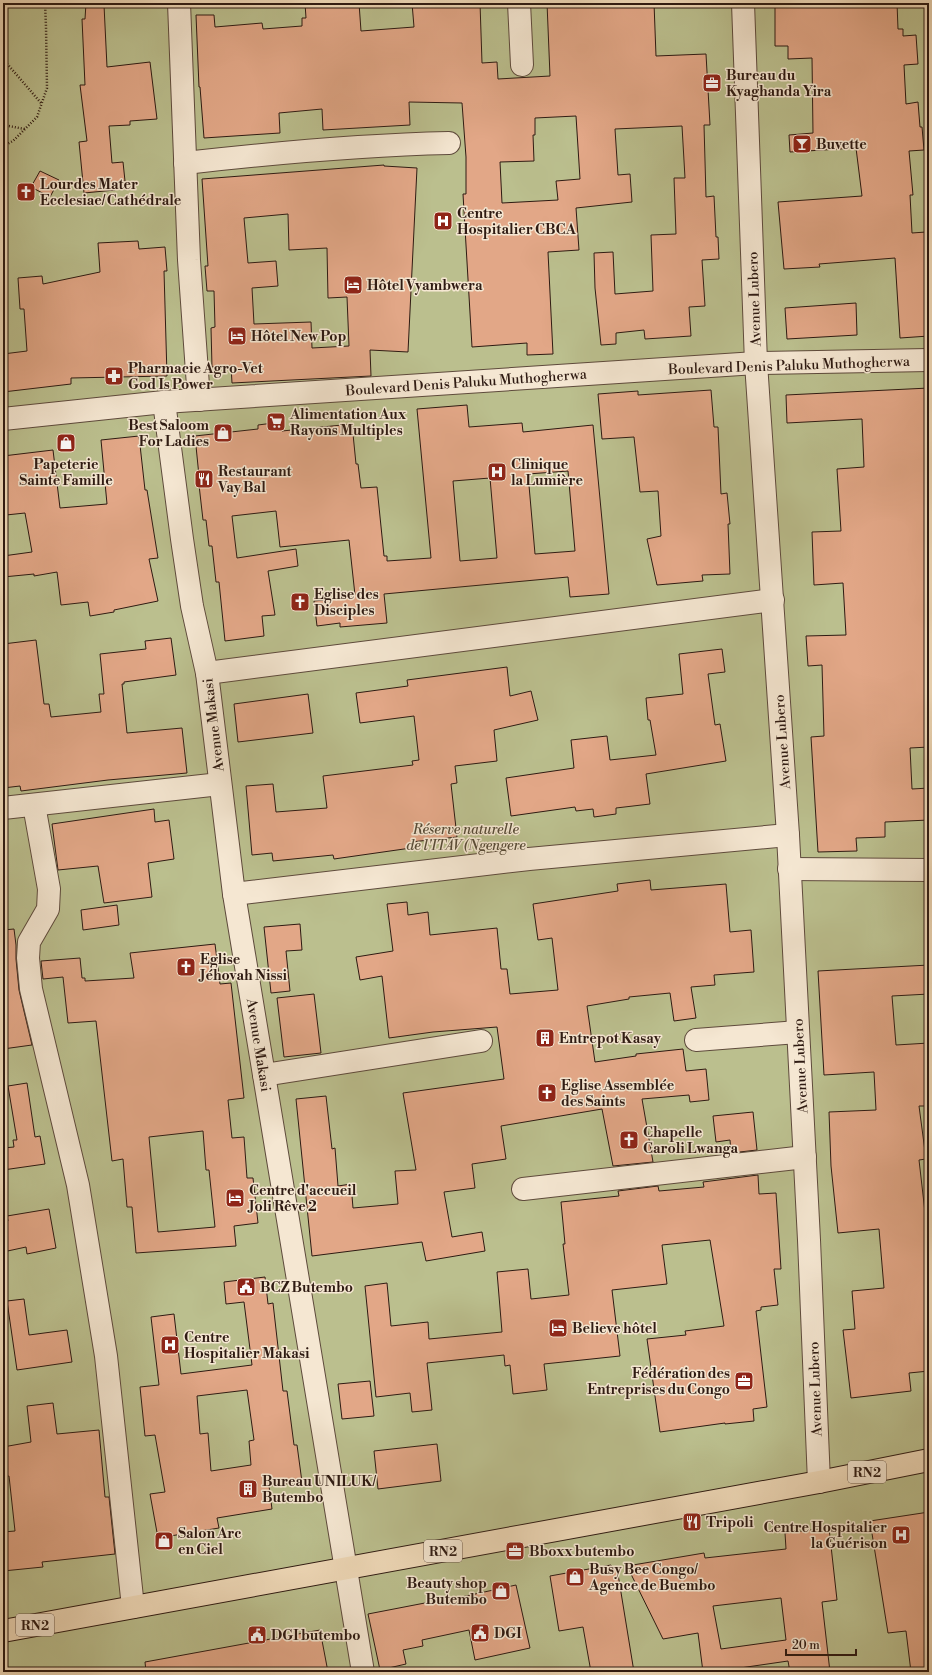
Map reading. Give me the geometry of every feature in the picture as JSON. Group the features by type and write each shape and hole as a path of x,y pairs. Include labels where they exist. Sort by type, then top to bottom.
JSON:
{"highway":[{"name":"RN2","path":"3,1631 819,1482 929,1460"}],"street":[{"path":"179,3 189,260 199,400"},
{"path":"520,3 522,66"},
{"name":"Avenue Lubero","path":"743,3 756,363 788,835 805,1157 819,1482"},
{"path":"186,163 236,157 398,144 449,143"},
{"name":"Boulevard Denis Paluku Muthogherwa","path":"3,418 164,402 756,363 929,360"},
{"name":"Avenue Makasi","path":"164,402 191,598 207,673 234,894 363,1672"},
{"path":"207,673 772,600"},
{"path":"3,808 220,784"},
{"path":"34,805 49,889 48,909 29,942 28,958 31,989 78,1185 106,1356 133,1607"},
{"path":"234,894 529,859 788,835"},
{"path":"789,869 929,870"},
{"path":"696,1040 798,1032"},
{"path":"264,1075 480,1041"},
{"path":"523,1189 805,1157"}],"path":[{"path":"3,146 13,142 37,117 47,88 44,3"},
{"path":"3,59 41,103"},
{"path":"3,125 25,129"}],"green space":[{"name":"Réserve naturelle de l'ITAV (Ngengere","path":"3,3 929,3 929,1672 3,1672"}],"building":[{"path":"86,3 104,5 107,67 150,62 157,119 130,121 130,125 109,126 112,163 123,162 125,181 114,182 115,190 84,193 79,142 87,141 80,85 85,85 82,19 85,19"},
{"path":"305,3 359,3 361,31 414,27 412,3 480,3 482,63 497,62 498,79 550,76 547,3 597,3 597,5 654,3 656,56 706,54 710,125 704,125 706,197 714,196 716,237 718,237 719,259 702,260 705,306 689,307 691,336 645,339 644,330 616,333 616,344 601,345 595,288 594,253 613,252 615,294 653,291 651,235 676,234 674,178 685,178 682,126 615,129 618,175 630,174 632,202 576,208 579,250 548,252 553,354 527,355 527,343 472,347 463,194 466,194 466,157 462,103 409,102 410,125 323,130 322,109 279,113 280,133 204,138 199,87 196,15 214,15 215,27 262,23 263,29 302,26 302,18 306,18","holes":["576,116 580,179 556,181 558,200 502,203 500,162 534,161 533,135 535,135 535,118"]},
{"path":"775,3 897,3 898,29 903,29 903,36 916,35 918,64 904,65 906,104 918,102 920,127 922,127 924,150 909,151 913,195 910,195 912,233 926,232 929,260 929,336 900,338 895,258 819,264 820,267 784,269 778,202 862,196 856,148 790,152 789,135 813,133 812,58 788,59 788,46 775,46"},
{"path":"384,165 417,168 408,352 370,350 371,376 232,383 231,366 212,367 211,328 215,327 214,291 207,291 205,266 208,266 202,179","holes":["288,214 289,250 327,248 328,298 347,297 349,346 312,348 311,322 254,324 252,288 278,286 276,261 248,263 244,218"]},
{"path":"40,171 59,180 50,197 31,187"},
{"path":"138,241 139,249 165,247 167,271 164,271 167,376 71,378 71,384 3,392 3,354 27,351 24,309 20,309 18,278 42,276 43,284 100,272 98,243"},
{"path":"856,303 857,335 787,339 785,308"},
{"path":"929,388 929,747 910,748 912,789 929,788 929,820 885,822 885,837 856,838 857,851 818,852 811,737 824,736 822,665 808,666 806,636 846,635 843,583 814,585 812,532 841,531 837,469 864,467 862,419 787,423 786,395"},
{"path":"711,390 714,427 718,427 721,494 727,493 730,524 728,524 730,574 702,575 703,581 657,585 647,539 661,536 658,491 640,492 634,437 602,439 598,394 638,391 638,395"},
{"path":"467,405 469,427 522,423 523,432 593,425 609,594 570,597 568,577 384,594 387,623 340,627 340,623 317,626 314,601 353,597 352,595 355,595 349,540 280,547 276,511 232,516 237,558 296,549 298,566 268,571 275,615 262,616 264,636 225,641 219,582 216,582 212,546 209,546 206,520 203,520 195,436 258,429 258,425 281,422 282,431 352,424 356,464 358,464 361,488 377,487 384,556 387,556 387,561 431,558 417,409","holes":["568,471 575,551 535,554 528,474","490,478 497,558 460,561 453,481"]},
{"path":"139,436 145,490 147,490 158,558 149,559 158,601 114,610 114,612 90,616 88,602 61,605 57,572 34,576 34,574 3,577 3,556 32,552 25,513 6,515 3,489 3,456 53,450 60,508 107,504 101,440"},
{"path":"171,638 176,675 124,682 124,684 122,684 127,733 182,728 187,773 108,780 21,791 20,786 3,788 3,644 36,640 44,704 49,704 51,717 101,712 99,694 104,694 100,654 146,649 145,641"},
{"path":"722,649 725,672 708,674 715,725 720,724 726,761 646,774 650,804 616,808 616,814 594,817 593,809 576,811 575,807 511,816 506,778 574,768 571,740 607,736 610,760 656,755 650,720 648,720 646,698 683,694 679,654"},
{"path":"507,667 510,696 531,691 538,720 494,730 497,761 455,766 457,783 451,784 457,837 411,842 411,848 334,859 333,855 273,861 272,853 252,855 246,786 273,784 276,812 327,808 323,776 413,765 412,761 419,760 414,716 360,723 356,693 408,686 407,680"},
{"path":"308,694 313,733 238,742 234,704"},
{"path":"154,809 155,822 169,820 174,859 148,863 152,897 104,903 98,866 58,870 52,824"},
{"path":"650,880 651,890 726,884 730,932 751,930 754,972 714,975 715,985 691,987 696,1018 674,1021 670,993 629,997 629,999 587,1006 595,1062 636,1056 636,1054 683,1049 686,1071 706,1069 709,1100 690,1102 689,1095 642,1099 653,1162 613,1166 602,1109 501,1126 506,1159 472,1164 475,1188 444,1192 452,1237 482,1232 485,1251 426,1261 422,1242 312,1256 296,1099 326,1096 332,1149 335,1148 338,1186 351,1184 353,1208 398,1204 395,1171 416,1170 403,1093 504,1079 497,1027 433,1032 389,1038 382,976 360,980 356,957 393,951 387,904 407,902 408,915 428,912 430,935 497,928 501,969 507,969 510,994 558,990 552,938 538,940 533,904 618,891 617,884"},
{"path":"117,905 119,925 83,930 81,910"},
{"path":"300,924 302,950 286,951 290,991 271,993 264,927"},
{"path":"14,929 19,990 32,1045 3,1049 3,930"},
{"path":"215,944 220,984 231,983 244,1098 228,1100 232,1138 244,1137 247,1178 253,1178 258,1223 234,1226 236,1246 136,1253 132,1207 127,1207 123,1159 112,1161 96,1021 68,1023 63,977 43,979 41,961 80,958 82,978 85,978 85,981 134,978 130,953","holes":["203,1131 206,1170 209,1170 215,1227 158,1232 149,1137"]},
{"path":"929,965 929,994 892,996 896,1045 929,1043 929,1106 919,1106 926,1159 919,1160 926,1221 929,1221 929,1371 909,1373 911,1391 851,1398 843,1330 855,1329 852,1291 884,1288 879,1229 838,1233 831,1166 829,1112 876,1110 874,1072 824,1075 818,971"},
{"path":"314,994 321,1053 284,1057 277,998"},
{"path":"27,1083 35,1137 40,1136 45,1164 3,1170 3,1148 14,1147 13,1140 17,1140 8,1086"},
{"path":"753,1112 757,1150 731,1153 730,1140 716,1142 713,1116"},
{"path":"758,1175 759,1194 776,1193 781,1269 774,1269 778,1305 761,1307 761,1310 756,1311 767,1407 753,1409 754,1421 725,1423 660,1432 647,1339 686,1335 685,1331 724,1326 710,1240 662,1245 667,1284 612,1290 620,1356 544,1364 547,1390 513,1394 510,1365 505,1366 504,1355 427,1363 432,1410 412,1412 410,1393 376,1397 365,1286 387,1283 391,1326 428,1322 429,1339 502,1332 497,1272 528,1269 531,1299 569,1295 563,1244 565,1244 561,1202 619,1196 618,1191 658,1186 659,1191 704,1187 703,1182"},
{"path":"49,1209 56,1248 27,1254 26,1247 3,1252 3,1222 8,1221 7,1216"},
{"path":"265,1277 268,1304 273,1303 283,1391 287,1391 294,1445 297,1445 302,1482 269,1486 272,1509 217,1518 219,1528 158,1538 150,1494 165,1492 155,1435 145,1436 140,1387 159,1385 151,1317 174,1314 181,1374 252,1365 244,1302 226,1304 224,1282","holes":["247,1390 254,1440 249,1441 251,1465 211,1471 208,1433 200,1434 197,1396"]},
{"path":"24,1299 29,1335 67,1330 72,1362 17,1370 7,1301"},
{"path":"370,1381 374,1416 342,1419 338,1384"},
{"path":"53,1403 57,1434 99,1430 105,1497 109,1497 115,1554 42,1562 43,1567 3,1571 3,1532 15,1531 9,1476 3,1477 3,1447 31,1442 27,1406"},
{"path":"437,1444 441,1481 378,1489 374,1451"},
{"path":"929,1512 929,1672 911,1672 906,1631 888,1633 870,1521"},
{"path":"829,1528 837,1600 822,1602 830,1672 790,1672 788,1661 740,1668 740,1672 703,1672 698,1633 663,1639 627,1566 704,1553 705,1558 786,1549 785,1533","holes":["781,1598 786,1640 721,1649 713,1606"]},
{"path":"611,1565 612,1569 617,1568 634,1672 591,1672 583,1627 559,1631 550,1576"},
{"path":"516,1585 530,1648 475,1660 469,1630 422,1640 423,1646 403,1650 406,1664 380,1670 368,1614 430,1602 430,1604"},
{"path":"320,1630 328,1672 146,1672 145,1662"}],"place":[{"name":"Bureau du Kyaghanda Yira","path":"712,83"},
{"name":"Buvette","path":"802,144"},
{"name":"Lourdes Mater Ecclesiae/ Cathédrale","path":"26,192"},
{"name":"Centre Hospitalier CBCA","path":"443,221"},
{"name":"Hôtel Vyambwera","path":"353,285"},
{"name":"Hôtel New Pop","path":"237,336"},
{"name":"Pharmacie Agro-Vet God Is Power","path":"114,376"},
{"name":"Alimentation Aux Rayons Multiples","path":"276,422"},
{"name":"Best Saloom For Ladies","path":"223,433"},
{"name":"Papeterie Sainte Famille","path":"66,443"},
{"name":"Clinique la Lumière","path":"497,472"},
{"name":"Restaurant Vay Bal","path":"204,479"},
{"name":"Eglise des Disciples","path":"300,602"},
{"name":"Eglise Jéhovah Nissi","path":"186,967"},
{"name":"Entrepot Kasay","path":"545,1038"},
{"name":"Eglise Assemblée des Saints","path":"547,1093"},
{"name":"Chapelle Caroli Lwanga","path":"629,1140"},
{"name":"Centre d'accueil Joli Rêve 2","path":"235,1198"},
{"name":"BCZ Butembo","path":"246,1287"},
{"name":"Believe hôtel","path":"558,1328"},
{"name":"Centre Hospitalier Makasi","path":"170,1345"},
{"name":"Fédération des Entreprises du Congo","path":"744,1381"},
{"name":"Bureau UNILUK/ Butembo","path":"248,1489"},
{"name":"Tripoli","path":"692,1522"},
{"name":"Centre Hospitalier la Guérison","path":"901,1535"},
{"name":"Salon Arc en Ciel","path":"164,1541"},
{"name":"Bboxx butembo","path":"515,1551"},
{"name":"Busy Bee Congo/ Agence de Buembo","path":"575,1577"},
{"name":"Beauty shop Butembo","path":"501,1591"},
{"name":"DGI","path":"480,1633"},
{"name":"DGI butembo","path":"257,1635"}]}
